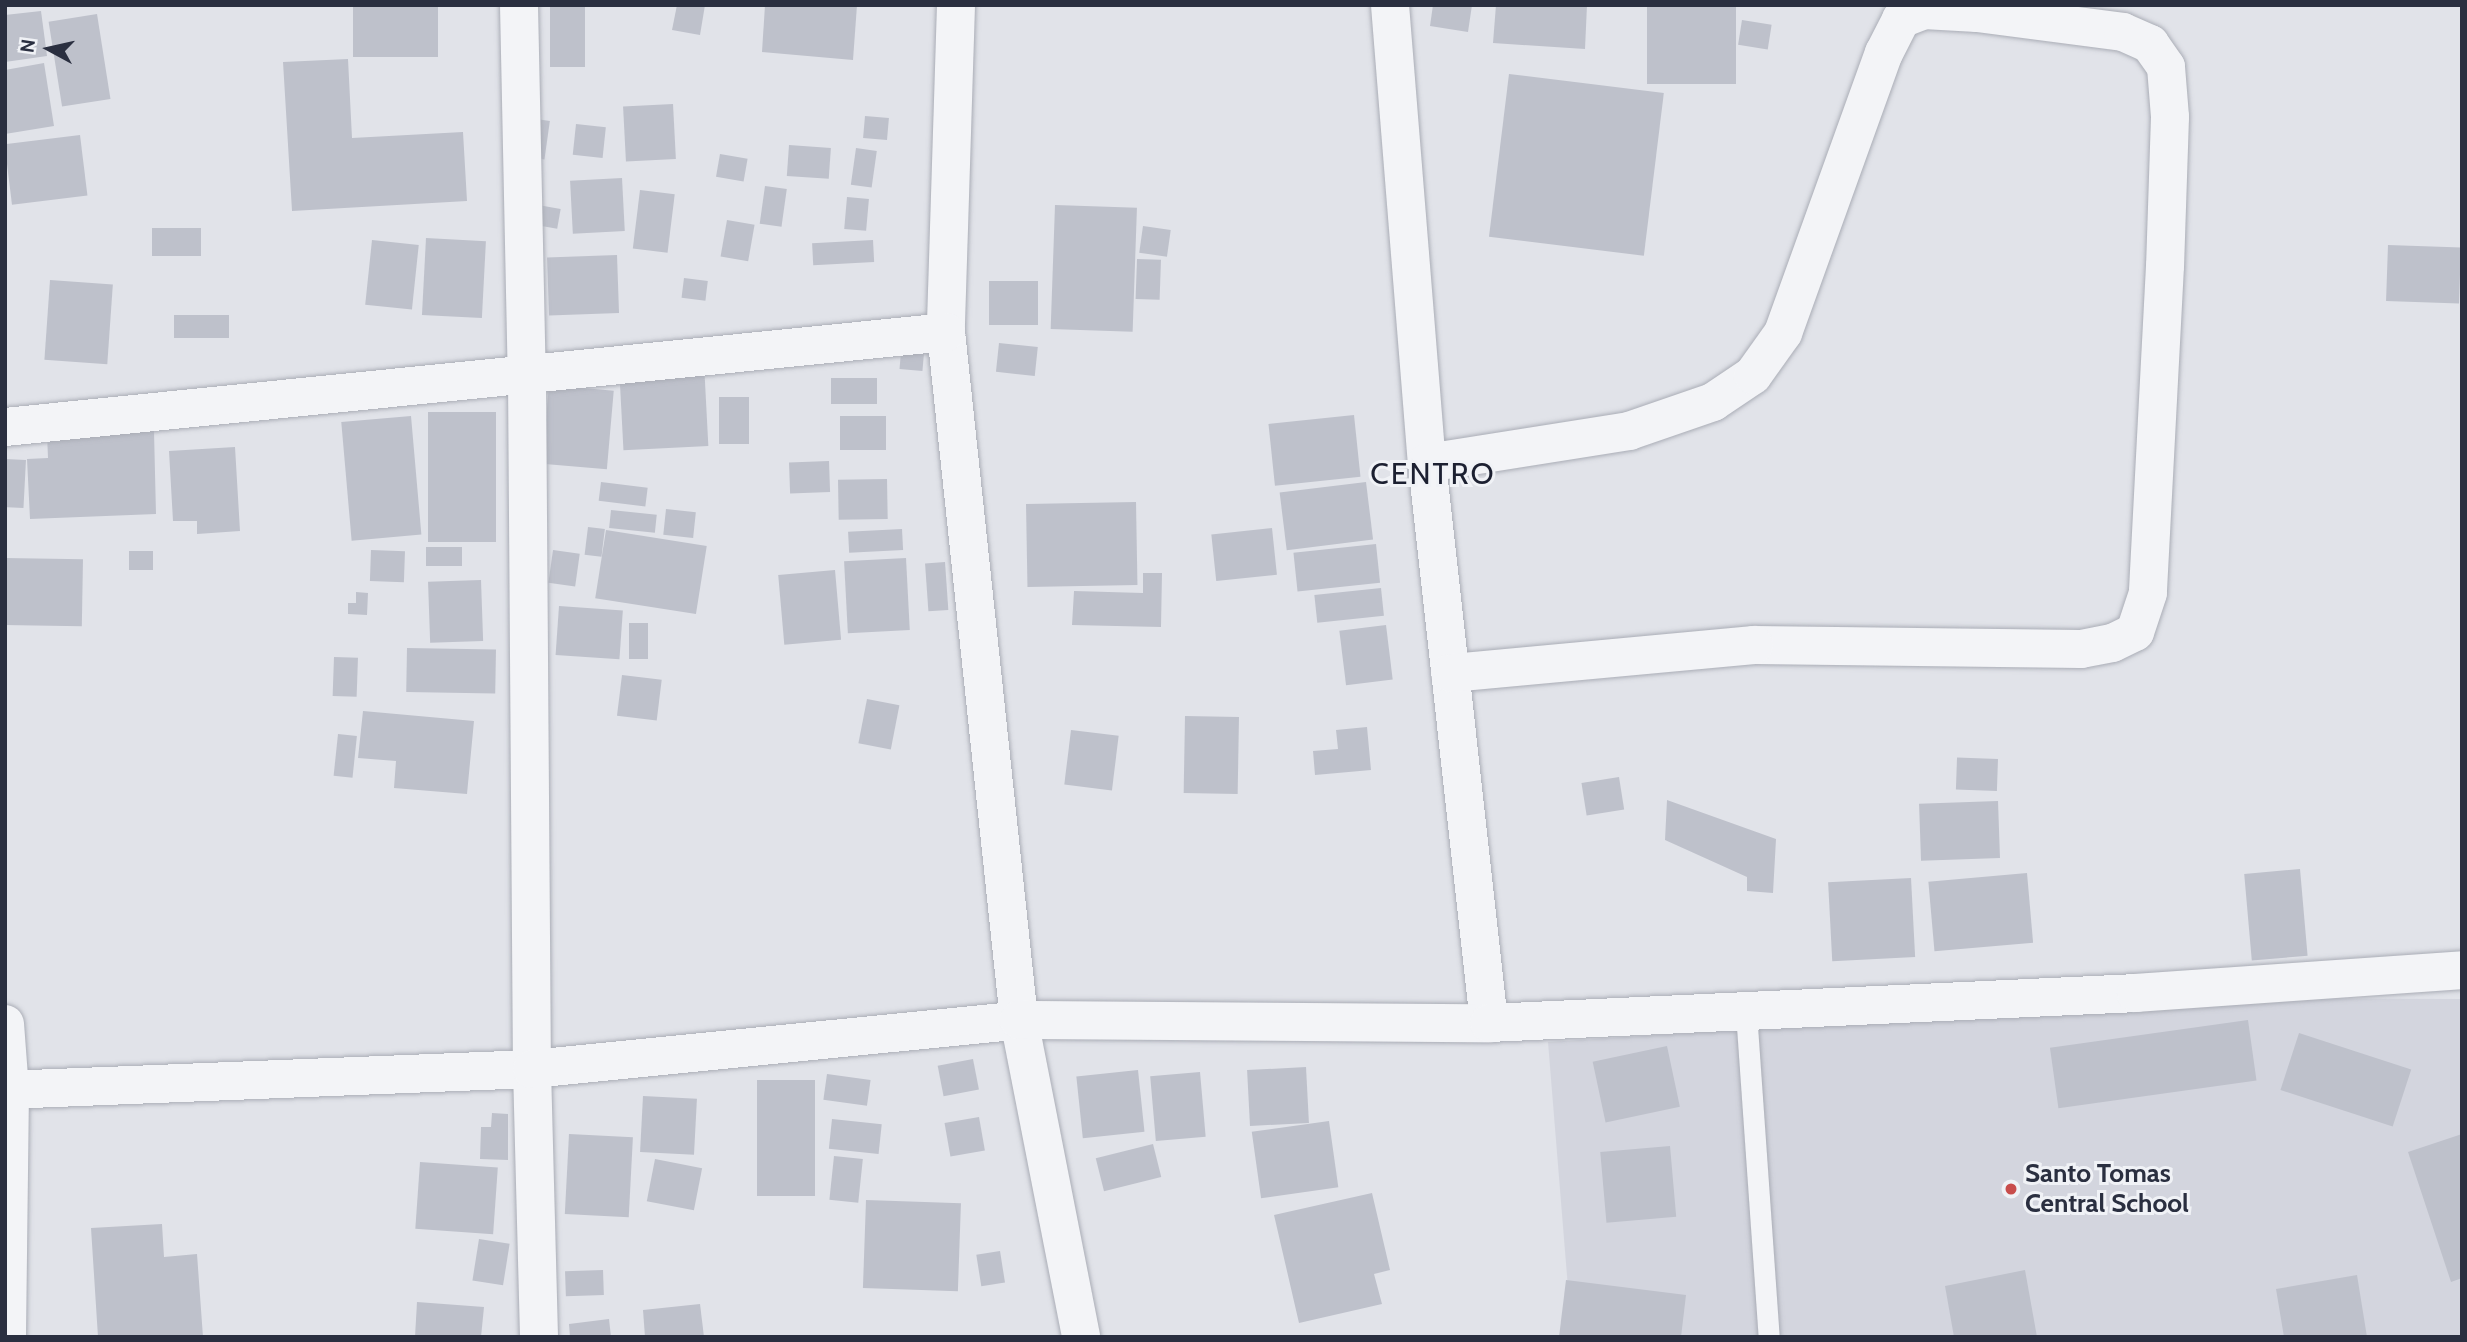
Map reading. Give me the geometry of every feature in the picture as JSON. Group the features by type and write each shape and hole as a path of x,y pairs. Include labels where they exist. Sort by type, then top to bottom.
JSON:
{"street":[{"path":"519,5 527,377 531,1069 539,1337"},
{"path":"956,5 946,332 1019,1020 1081,1337"},
{"path":"1390,5 1427,463 1489,1023"},
{"path":"1427,463 1629,431 1713,401 1753,375 1783,333 1884,53 1901,19 1924,10 1977,13 2123,32 2150,44 2166,67 2170,117 2165,266 2148,593 2135,632 2112,643 2081,649 1754,645 1450,673"},
{"path":"5,427 527,377 946,332"},
{"path":"8,1090 531,1069 1019,1020 1489,1023 2136,993 2462,970"},
{"path":"5,1024 8,1090 7,1337"}],"lane":[{"path":"1746,1012 1769,1337"}],"shaded area":[{"name":"Santo Tomas Central School","path":"2243,998 2462,999 2462,1337 1572,1337 1548,1042"}],"building":[{"path":"353,5 438,5 438,57 353,57"},
{"path":"550,5 585,5 585,67 550,67"},
{"path":"677,5 705,5 700,35 672,30"},
{"path":"765,5 857,5 853,60 762,52"},
{"path":"1433,5 1472,5 1468,32 1430,26"},
{"path":"1496,5 1587,5 1585,49 1493,43"},
{"path":"1647,5 1736,5 1736,84 1647,84"},
{"path":"41,11 47,56 5,62 5,15"},
{"path":"97,14 110,99 62,107 49,22"},
{"path":"1742,20 1772,25 1768,49 1738,45"},
{"path":"348,59 352,138 463,132 467,201 292,211 283,62"},
{"path":"44,63 54,126 5,134 5,70"},
{"path":"1509,74 1664,93 1644,256 1489,237"},
{"path":"673,104 676,159 626,162 623,107"},
{"path":"865,116 889,118 887,140 863,138"},
{"path":"536,119 550,121 544,160 531,158"},
{"path":"576,124 606,127 603,158 573,155"},
{"path":"80,135 87,196 12,205 5,144"},
{"path":"789,145 831,148 829,179 787,176"},
{"path":"856,148 877,151 872,188 851,185"},
{"path":"720,154 748,159 744,182 716,177"},
{"path":"622,178 625,231 573,234 570,181"},
{"path":"765,186 787,189 781,227 760,224"},
{"path":"640,190 675,194 668,253 633,249"},
{"path":"847,197 869,199 866,231 844,229"},
{"path":"538,205 561,209 557,229 535,225"},
{"path":"1055,205 1137,208 1133,332 1051,329"},
{"path":"727,220 755,225 748,261 721,256"},
{"path":"1143,226 1171,230 1167,257 1139,253"},
{"path":"152,228 201,228 201,256 152,256"},
{"path":"426,238 486,241 482,318 422,315"},
{"path":"372,240 419,245 412,310 365,305"},
{"path":"873,240 874,262 813,265 812,243"},
{"path":"2388,245 2461,248 2459,304 2386,301"},
{"path":"617,255 619,313 549,315 547,257"},
{"path":"1137,259 1161,260 1160,300 1136,299"},
{"path":"684,278 708,281 705,301 682,298"},
{"path":"50,280 113,284 107,364 44,360"},
{"path":"989,281 1038,281 1038,325 989,325"},
{"path":"174,315 229,315 229,338 174,338"},
{"path":"999,343 1038,347 1035,376 996,372"},
{"path":"901,352 924,354 922,371 900,369"},
{"path":"704,363 708,446 623,450 619,367"},
{"path":"831,378 877,378 877,404 831,404"},
{"path":"549,385 614,391 607,469 542,464"},
{"path":"719,397 749,397 749,444 719,444"},
{"path":"428,412 496,412 496,542 428,542"},
{"path":"1354,415 1360,477 1275,486 1268,424"},
{"path":"411,416 421,535 352,541 341,422"},
{"path":"840,416 886,416 886,450 840,450"},
{"path":"154,431 156,514 30,519 27,459 48,458 47,434"},
{"path":"235,447 240,531 197,534 197,521 173,521 169,451"},
{"path":"5,459 26,460 23,508 5,507"},
{"path":"829,461 830,492 790,493 789,462"},
{"path":"887,479 888,519 839,520 838,480"},
{"path":"601,482 648,488 645,507 599,501"},
{"path":"1366,482 1373,540 1287,550 1280,493"},
{"path":"1136,502 1137,585 1027,587 1026,504"},
{"path":"666,509 696,512 693,538 663,535"},
{"path":"611,510 657,515 655,533 609,528"},
{"path":"588,527 605,529 601,557 585,555"},
{"path":"1272,528 1277,575 1216,581 1211,534"},
{"path":"902,529 903,550 849,553 848,532"},
{"path":"606,530 707,546 696,614 595,598"},
{"path":"1376,544 1380,583 1298,591 1293,553"},
{"path":"426,547 462,547 462,566 426,566"},
{"path":"371,550 405,551 404,582 370,581"},
{"path":"553,550 580,554 575,586 548,583"},
{"path":"129,551 153,551 153,570 129,570"},
{"path":"5,558 83,559 82,626 5,625"},
{"path":"906,558 910,630 848,633 844,561"},
{"path":"945,562 948,610 928,611 925,563"},
{"path":"835,570 841,640 784,645 778,575"},
{"path":"1143,573 1162,573 1161,627 1072,625 1074,591 1143,593"},
{"path":"481,580 483,641 430,643 428,582"},
{"path":"1381,588 1384,616 1317,623 1314,595"},
{"path":"356,592 368,593 367,615 348,614 348,603 356,603"},
{"path":"559,606 623,610 619,659 556,655"},
{"path":"629,623 648,623 648,659 629,659"},
{"path":"1386,625 1393,680 1346,685 1339,631"},
{"path":"407,648 496,650 495,694 406,692"},
{"path":"334,657 358,658 357,697 333,696"},
{"path":"622,675 662,680 657,721 617,716"},
{"path":"867,699 899,705 891,749 858,743"},
{"path":"363,711 474,721 467,794 394,788 396,761 358,758"},
{"path":"1185,716 1239,717 1238,794 1184,793"},
{"path":"1367,727 1371,770 1315,775 1313,751 1338,749 1336,730"},
{"path":"1071,730 1119,736 1112,790 1064,785"},
{"path":"338,734 357,736 353,778 334,776"},
{"path":"1957,758 1998,759 1997,791 1956,790"},
{"path":"1619,777 1624,810 1587,816 1581,783"},
{"path":"1667,800 1776,839 1773,893 1747,891 1747,877 1665,840"},
{"path":"1998,801 2000,858 1921,861 1919,804"},
{"path":"2300,869 2308,956 2252,961 2244,874"},
{"path":"2027,873 2033,943 1934,951 1928,882"},
{"path":"1911,878 1915,957 1832,961 1828,882"},
{"path":"2248,1020 2256,1080 2058,1108 2050,1048"},
{"path":"2299,1033 2411,1069 2393,1127 2280,1090"},
{"path":"1667,1046 1680,1107 1606,1122 1593,1062"},
{"path":"973,1059 979,1089 944,1096 938,1066"},
{"path":"1306,1067 1309,1123 1250,1126 1247,1070"},
{"path":"1138,1070 1144,1132 1083,1138 1076,1076"},
{"path":"1200,1072 1206,1137 1156,1141 1150,1076"},
{"path":"827,1074 871,1080 867,1106 823,1100"},
{"path":"757,1080 815,1080 815,1196 757,1196"},
{"path":"643,1096 697,1099 694,1155 640,1152"},
{"path":"492,1113 508,1114 508,1160 480,1159 481,1127 491,1127"},
{"path":"979,1117 985,1150 950,1157 945,1123"},
{"path":"832,1119 882,1124 879,1154 829,1149"},
{"path":"1329,1121 1338,1187 1261,1198 1252,1132"},
{"path":"569,1134 633,1137 629,1217 565,1214"},
{"path":"2462,1134 2462,1278 2451,1282 2408,1152"},
{"path":"1153,1144 1161,1177 1104,1191 1096,1158"},
{"path":"1670,1146 1676,1217 1606,1223 1600,1152"},
{"path":"834,1156 863,1159 858,1203 829,1200"},
{"path":"655,1159 702,1168 694,1210 647,1201"},
{"path":"420,1162 498,1167 493,1234 415,1229"},
{"path":"1372,1193 1390,1270 1374,1274 1382,1304 1299,1323 1274,1215"},
{"path":"866,1200 961,1203 958,1291 863,1288"},
{"path":"162,1224 164,1257 197,1254 203,1337 98,1337 91,1228"},
{"path":"479,1239 510,1244 503,1285 472,1280"},
{"path":"1000,1251 1005,1283 981,1286 976,1255"},
{"path":"603,1270 604,1295 566,1296 565,1271"},
{"path":"2025,1270 2037,1337 1954,1337 1945,1286"},
{"path":"2357,1275 2367,1337 2284,1337 2276,1289"},
{"path":"1566,1280 1686,1295 1681,1337 1559,1337"},
{"path":"417,1302 484,1307 481,1337 415,1337"},
{"path":"700,1304 704,1337 645,1337 643,1310"},
{"path":"609,1319 611,1337 570,1337 569,1324"}],"place":[{"name":"Santo Tomas Central School","path":"2011,1189"}],"district":[{"name":"CENTRO","path":"1433,474"}]}
